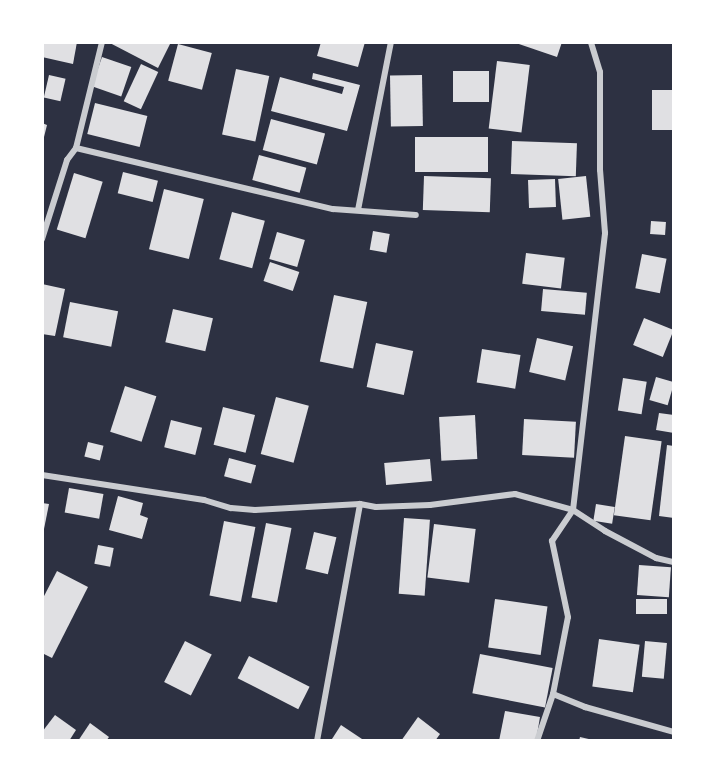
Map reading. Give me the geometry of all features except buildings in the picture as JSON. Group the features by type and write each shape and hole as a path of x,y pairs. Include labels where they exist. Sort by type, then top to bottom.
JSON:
{"street":[{"path":"42,239 68,160 76,148 102,42"},
{"path":"358,210 391,42"},
{"path":"537,741 553,694 568,616 552,541 573,510 605,233 600,170 600,72 591,42"},
{"path":"76,148 333,209 416,215"},
{"path":"42,475 204,500 231,508 255,510 360,504 376,507 430,505 515,494 573,510 605,531 656,558 674,562"},
{"path":"317,741 360,504"},
{"path":"553,694 585,707 674,732"}]}
